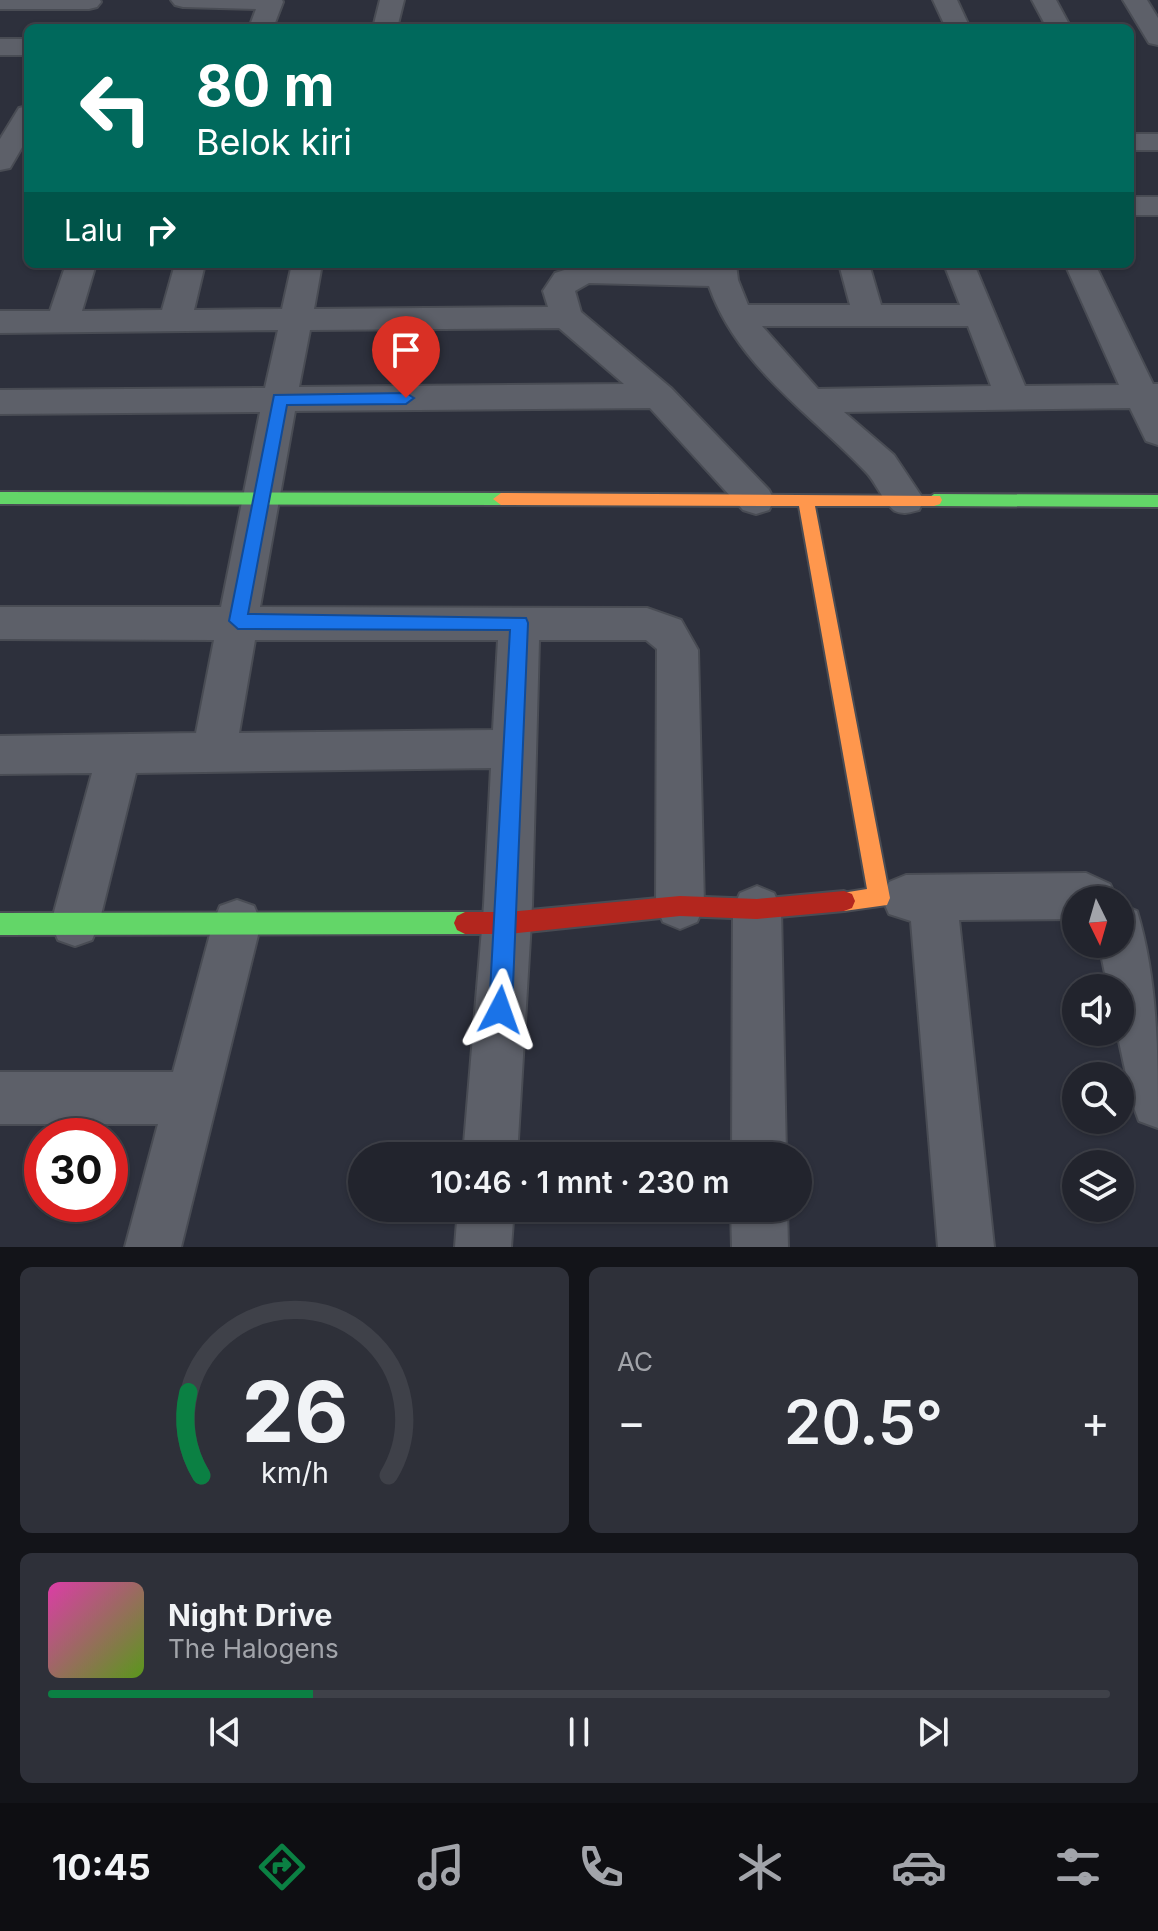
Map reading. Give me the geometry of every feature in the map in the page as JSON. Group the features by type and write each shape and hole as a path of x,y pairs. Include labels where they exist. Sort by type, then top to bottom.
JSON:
{"street":[{"path":"173,24 183,0 271,2 263,24"},
{"path":"386,24 392,0"},
{"path":"945,0 956,24"},
{"path":"1044,0 1057,24"},
{"path":"1135,0 1158,38"},
{"path":"0,2 89,1 76,24"},
{"path":"0,47 24,47"},
{"path":"0,100 24,100"},
{"path":"0,162 24,121"},
{"path":"1134,142 1158,142"},
{"path":"1134,206 1158,206"},
{"path":"62,322 80,268"},
{"path":"175,321 189,268"},
{"path":"214,753 306,268"},
{"path":"855,268 868,314"},
{"path":"961,268 1013,399"},
{"path":"1082,268 1149,396 1158,432"},
{"path":"756,500 659,396 567,317 559,291 566,280 586,273 720,270 739,315 811,401 882,466 906,500"},
{"path":"739,315 982,316"},
{"path":"0,322 567,317"},
{"path":"0,402 659,396"},
{"path":"811,401 1149,396"},
{"path":"0,498 1158,501"},
{"path":"806,500 879,898"},
{"path":"0,623 647,624 667,630 678,650 680,906"},
{"path":"491,1142 507,923 519,623"},
{"path":"0,755 514,749"},
{"path":"75,923 119,755"},
{"path":"0,924 507,923 680,906 757,909 879,898 1062,896"},
{"path":"933,897 966,1247"},
{"path":"757,909 759,1142"},
{"path":"153,1247 237,923"},
{"path":"1127,958 1158,1102"},
{"path":"0,1098 192,1098"},
{"path":"483,1247 485,1222"},
{"path":"759,1222 760,1247"}],"traffic: fast":[{"path":"0,498 501,499"},
{"path":"934,500 1158,501"},
{"path":"0,924 465,923"}],"traffic: slow":[{"path":"501,499 934,500"},
{"path":"806,500 879,898 844,901"}],"traffic: jam":[{"path":"465,923 507,923 680,906 757,909 844,901"}],"route":[{"path":"406,398 280,399 238,621 519,623 508,905 500,1010"}]}
